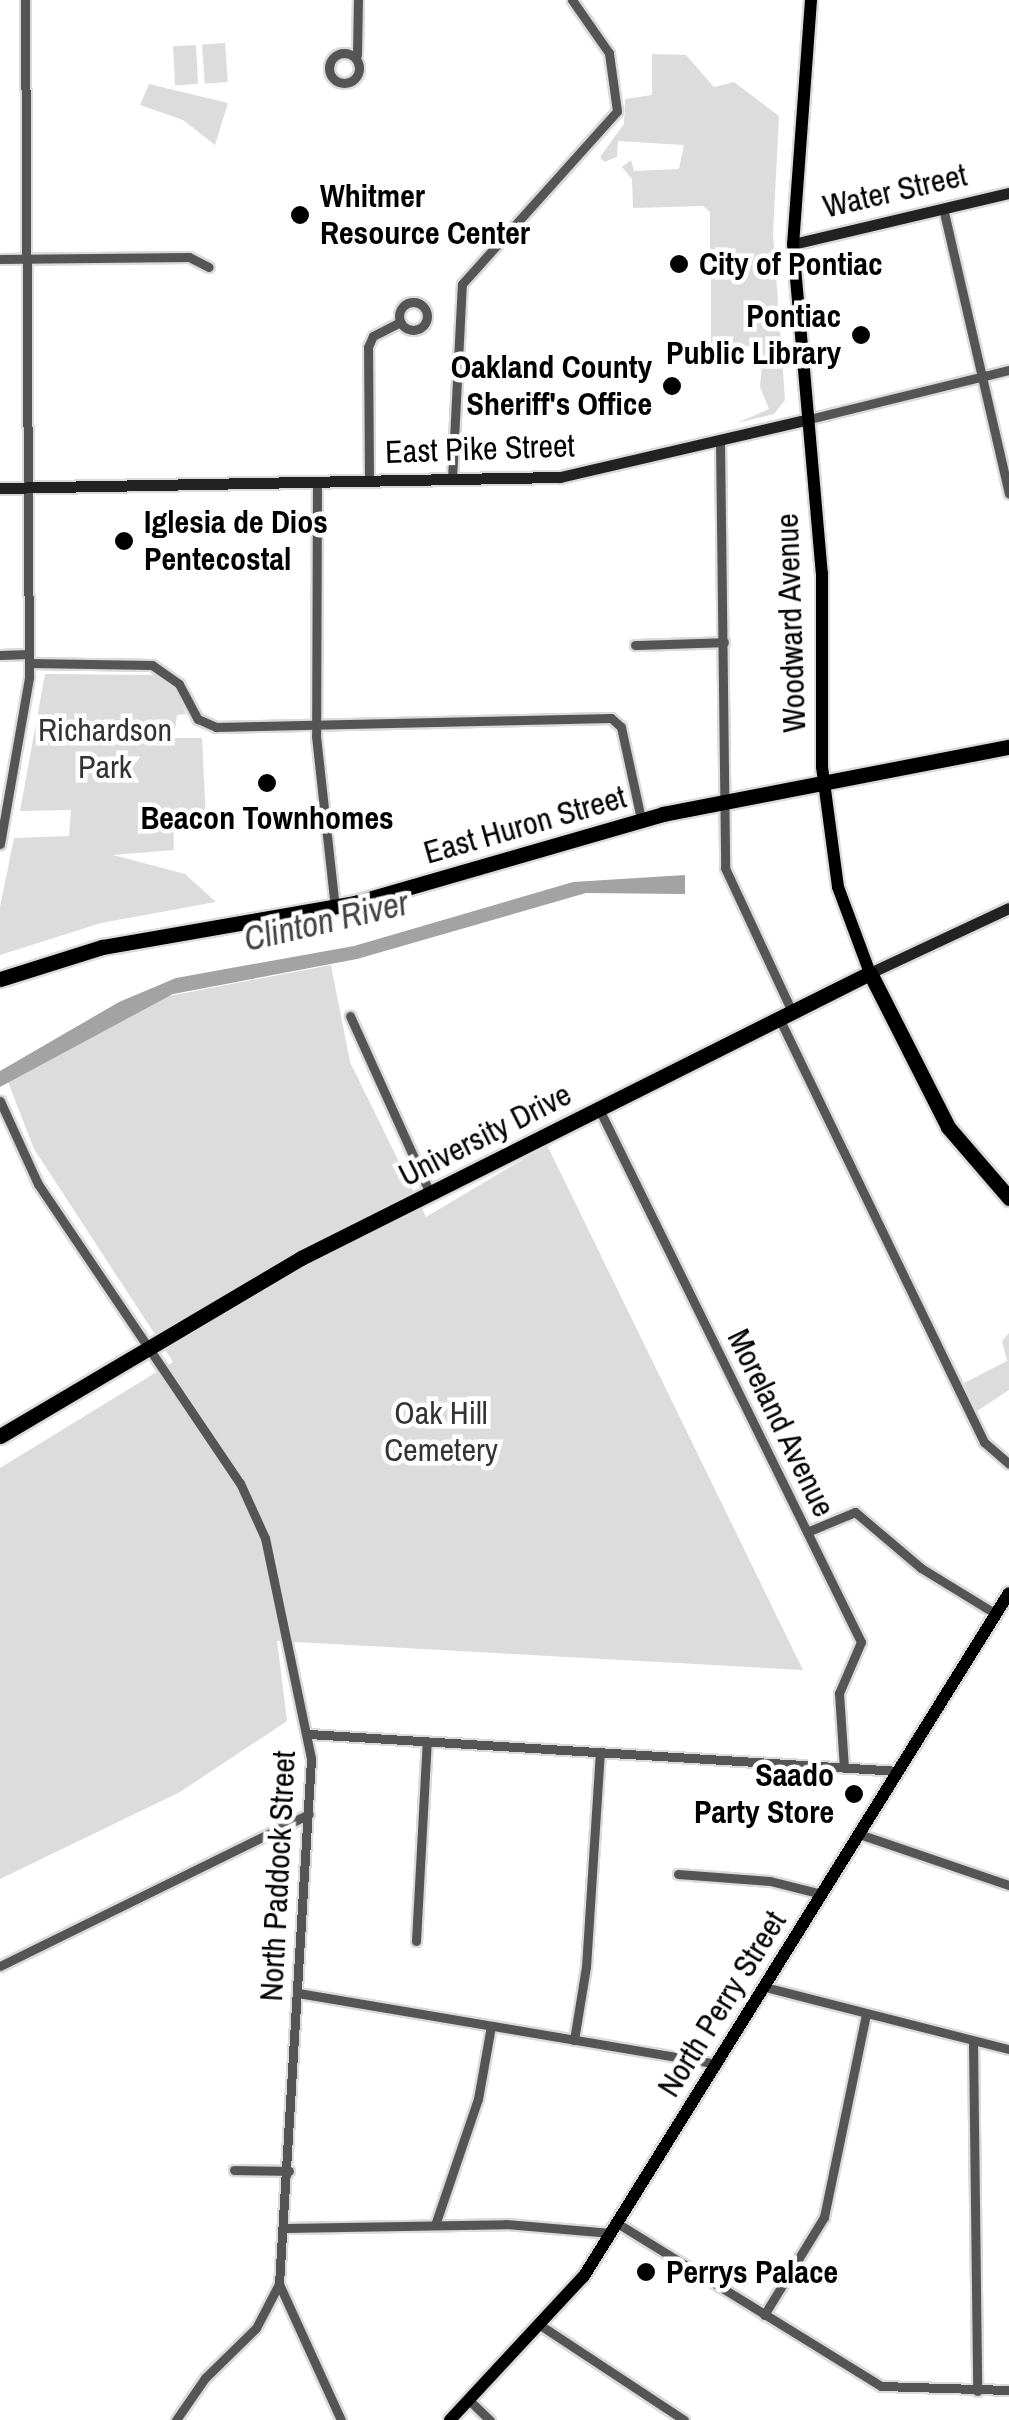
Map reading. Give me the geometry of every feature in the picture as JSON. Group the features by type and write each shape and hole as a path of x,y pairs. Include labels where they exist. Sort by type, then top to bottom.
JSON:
{"highway":[{"name":"East Huron Street","path":"0,979 102,948 335,907 640,819 1009,747"},
{"name":"University Drive","path":"0,1436 255,1284 870,973"},
{"name":"Woodward Avenue","path":"870,973 948,1127 1009,1198"}],"main road":[{"name":"Woodward Avenue","path":"811,0 794,244 805,420 822,574 824,786 838,887 870,973"},
{"name":"North Perry Street","path":"450,2420 543,2327 614,2228 1009,1594"}],"street":[{"path":"0,844 29,659 24,0"},
{"path":"357,55 358,0"},
{"path":"452,479 461,287 617,111 606,48 572,0"},
{"name":"Water Street","path":"794,244 1009,193"},
{"path":"943,208 1009,492"},
{"path":"0,259 188,257 209,267"},
{"path":"369,480 368,348 373,336 400,322"},
{"name":"East Pike Street","path":"0,488 577,474 1009,370"},
{"path":"720,441 726,875 786,1015 986,1446 1009,1464"},
{"path":"317,481 317,725 335,907"},
{"path":"634,645 724,642"},
{"path":"0,654 29,659 143,663 174,678 196,717 210,726 611,718 621,728 640,819"},
{"name":"University Drive","path":"870,973 1009,908"},
{"path":"350,1016 430,1194"},
{"name":"North Paddock Street","path":"0,1101 35,1178 259,1519 309,1734 309,1814 286,2228 279,2284"},
{"name":"Moreland Avenue","path":"599,1109 861,1644 839,1694 844,1768"},
{"path":"807,1532 855,1512 922,1570 996,1614"},
{"path":"309,1734 898,1771"},
{"path":"416,1941 428,1742"},
{"path":"574,2040 586,1968 600,1752"},
{"path":"0,1966 309,1814"},
{"path":"859,1834 1009,1885"},
{"path":"678,1874 770,1880 822,1894"},
{"path":"765,1987 1009,2049"},
{"path":"298,1994 717,2064"},
{"path":"764,2314 823,2219 866,2014"},
{"path":"434,2226 478,2099 490,2026"},
{"path":"973,2041 976,2390"},
{"path":"234,2170 289,2171"},
{"path":"286,2228 614,2228 885,2388 1009,2390"},
{"path":"176,2420 205,2378 256,2328 279,2284"},
{"path":"279,2284 340,2420"},
{"path":"543,2327 684,2420"},
{"path":"470,2400 490,2420"}],"green space":[{"path":"225,43 228,82 205,84 202,45"},
{"path":"196,45 198,84 175,85 173,46"},
{"path":"652,54 686,55 714,87 734,82 779,116 773,233 785,400 774,414 737,423 769,409 760,387 763,354 755,354 754,346 711,347 711,278 748,271 748,262 710,249 710,212 703,206 633,208 632,179 622,167 631,160 634,171 679,169 684,145 618,141 617,157 604,162 600,157 624,124 625,99 652,95"},
{"path":"149,84 228,103 215,145 183,120 140,105"},
{"name":"Richardson Park","path":"45,674 159,675 176,690 186,714 177,715 174,738 202,738 206,821 173,822 174,850 113,855 185,874 216,902 101,923 0,955 0,907 14,838 69,836 71,810 20,811"},
{"name":"Oak Hill Cemetery","path":"331,965 350,1062 426,1217 547,1145 803,1670 277,1641 287,1721 180,1792 0,1879 0,1468 173,1362 34,1149 8,1082 164,997"},
{"path":"1009,1333 1009,1390 977,1411 964,1383 1007,1361 1002,1341"}],"shaded area":[{"path":"685,875 685,894 586,893 357,959 173,994 0,1087 0,1071 119,1002 176,978 354,946 573,882"}],"place":[{"name":"Whitmer Resource Center","path":"300,215"},
{"name":"City of Pontiac","path":"679,264"},
{"name":"Pontiac Public Library","path":"861,335"},
{"name":"Oakland County Sheriff's Office","path":"672,386"},
{"name":"Iglesia de Dios Pentecostal","path":"124,541"},
{"name":"Beacon Townhomes","path":"267,783"},
{"name":"Saado Party Store","path":"854,1794"},
{"name":"Perrys Palace","path":"646,2272"}],"water label":[{"name":"Clinton River","path":"326,921"}]}
